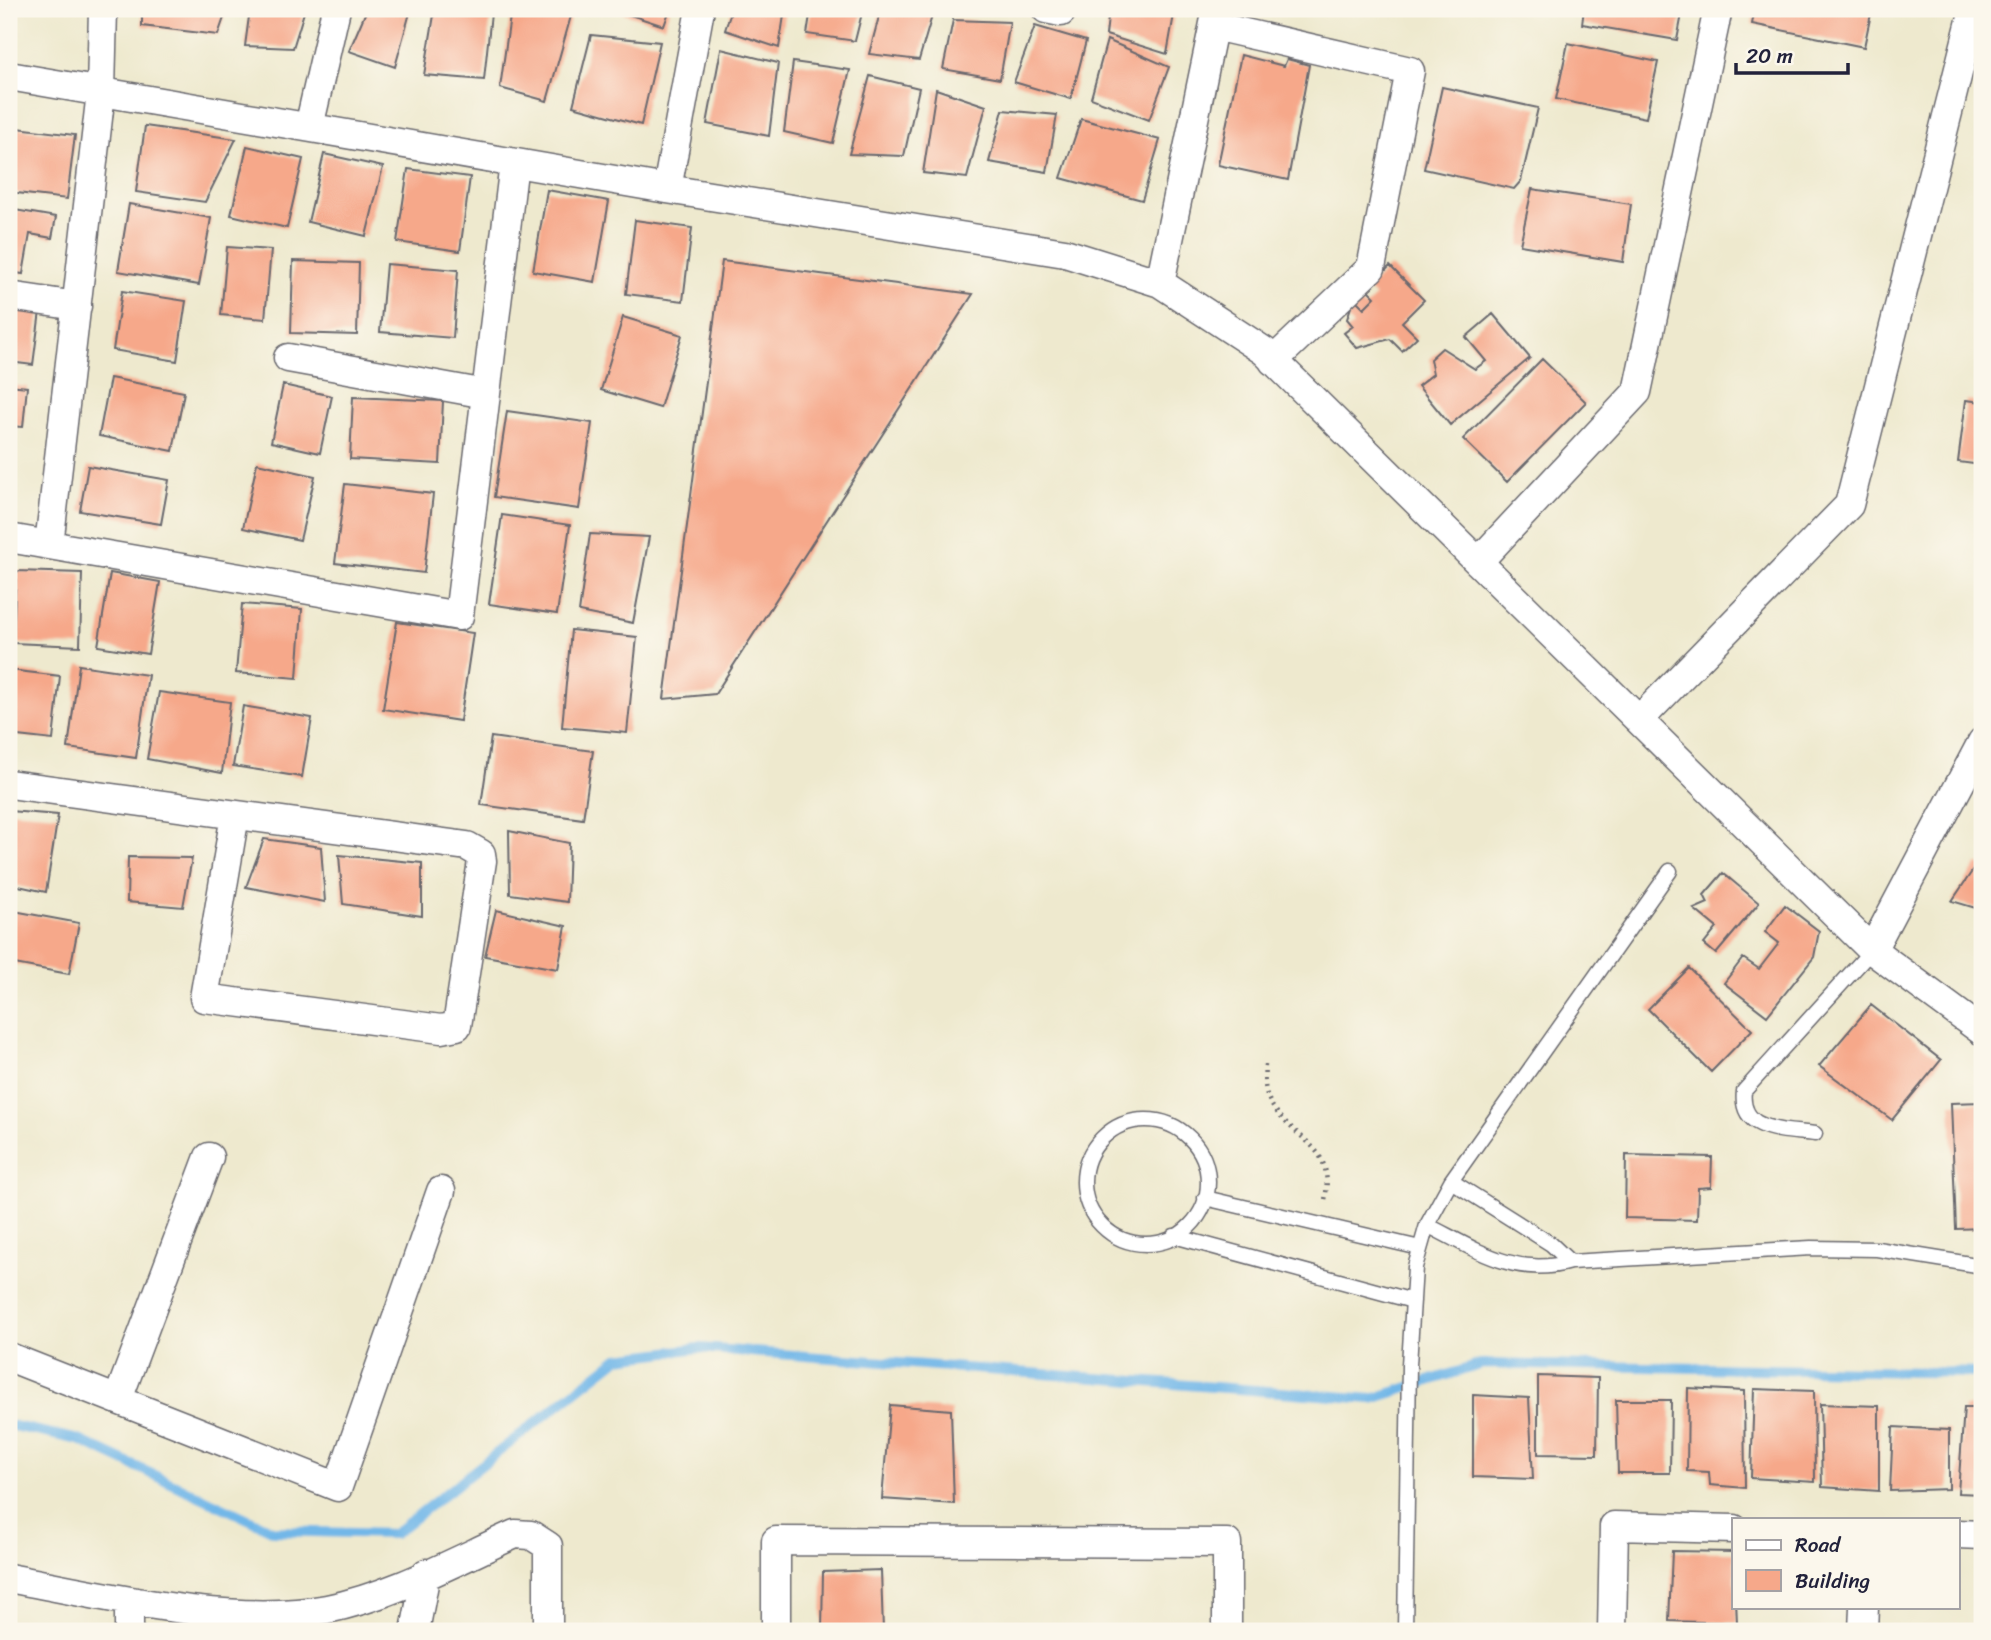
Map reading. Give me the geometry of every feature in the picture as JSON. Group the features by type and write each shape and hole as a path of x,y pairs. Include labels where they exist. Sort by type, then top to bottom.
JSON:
{"street":[{"path":"49,544 101,92 103,9"},
{"path":"309,127 336,9"},
{"path":"667,189 700,9"},
{"path":"1478,562 1637,392 1718,9"},
{"path":"1639,720 1849,505 1974,9"},
{"path":"1160,283 1215,18 1410,71 1371,268 1273,360"},
{"path":"9,76 667,189 1065,253 1160,283 1264,351 1872,950 1982,1031"},
{"path":"9,538 459,616 514,163"},
{"path":"9,296 77,306"},
{"path":"288,358 486,394"},
{"path":"1872,950 1982,742"},
{"path":"9,783 467,846 481,854 457,1026 441,1030 204,998 235,815"},
{"path":"118,1399 209,1157"},
{"path":"9,1357 338,1487 442,1191"},
{"path":"1612,1631 1614,1526 1732,1529"},
{"path":"9,1578 129,1601 203,1621 327,1609 375,1595 515,1534 541,1539 548,1546 548,1631"},
{"path":"1960,1534 1982,1535"},
{"path":"776,1631 776,1542 817,1542 1227,1543 1227,1631"},
{"path":"415,1631 426,1573"},
{"path":"128,1631 129,1601"},
{"path":"1863,1631 1864,1608"}],"lane":[{"path":"1405,1631 1409,1365 1415,1267 1427,1225 1451,1181 1670,871"},
{"path":"1815,1134 1758,1125 1747,1115 1743,1103 1744,1091 1872,950"},
{"path":"1158,1121 1175,1127 1200,1151 1206,1167 1205,1198 1196,1218 1174,1236 1151,1243 1116,1237 1102,1226 1091,1212 1085,1195 1087,1161 1095,1145 1123,1124 1158,1121"},
{"path":"1451,1181 1551,1244 1570,1262"},
{"path":"1205,1198 1420,1248"},
{"path":"1427,1225 1502,1262 1534,1269 1547,1269 1570,1262 1811,1248 1877,1250 1982,1266"},
{"path":"1174,1236 1413,1301"}],"path":[{"path":"1265,1065 1264,1087 1272,1107 1319,1153 1327,1169 1320,1224"}],"building":[{"path":"142,9 227,9 218,35 142,26"},
{"path":"250,9 305,9 293,48 245,46"},
{"path":"367,9 411,9 395,67 349,51"},
{"path":"435,9 474,9 491,13 484,80 424,75"},
{"path":"511,9 573,9 547,101 500,88"},
{"path":"612,9 670,9 664,26"},
{"path":"732,9 785,9 779,48 725,30"},
{"path":"811,9 863,9 855,41 807,34"},
{"path":"881,9 934,9 919,60 869,54"},
{"path":"1109,9 1175,9 1167,54 1106,35"},
{"path":"1584,9 1683,9 1677,40 1582,24"},
{"path":"1755,9 1872,9 1864,47 1752,24"},
{"path":"953,20 1010,22 1000,79 943,69"},
{"path":"1035,26 1086,41 1071,99 1014,82"},
{"path":"591,35 660,42 641,125 573,106"},
{"path":"1107,40 1169,67 1149,120 1091,98"},
{"path":"1568,43 1658,62 1646,118 1556,99"},
{"path":"721,49 778,63 769,136 707,124"},
{"path":"1241,55 1284,66 1287,59 1309,65 1288,180 1218,165"},
{"path":"793,62 850,70 833,143 784,132"},
{"path":"870,76 919,88 904,156 849,154"},
{"path":"1442,87 1538,108 1521,181 1514,189 1424,169"},
{"path":"936,89 986,106 967,178 923,173"},
{"path":"1003,110 1057,115 1047,172 989,162"},
{"path":"1081,119 1160,140 1142,200 1061,178"},
{"path":"145,126 236,139 205,202 136,192"},
{"path":"9,127 75,135 67,199 9,192"},
{"path":"247,146 303,159 287,228 231,215"},
{"path":"324,154 383,167 366,236 308,222"},
{"path":"408,169 470,177 460,251 397,242"},
{"path":"1532,189 1631,204 1623,262 1520,245"},
{"path":"547,190 609,201 595,282 533,271"},
{"path":"129,204 211,218 199,285 118,271"},
{"path":"9,209 56,217 52,238 30,234 23,274 9,272"},
{"path":"635,220 692,228 683,301 626,294"},
{"path":"227,247 271,250 265,319 221,315"},
{"path":"293,261 359,263 357,335 291,333"},
{"path":"722,261 973,294 715,694 664,699"},
{"path":"386,264 458,270 453,338 380,332"},
{"path":"1390,266 1424,300 1402,322 1417,337 1402,351 1390,339 1357,348 1344,333 1353,326 1347,319 1354,298 1364,308 1375,297 1367,289"},
{"path":"122,291 186,301 177,361 113,350"},
{"path":"9,307 40,311 33,365 9,362"},
{"path":"1493,314 1530,358 1450,425 1418,386 1433,374 1430,359 1442,348 1475,369 1486,361 1466,337"},
{"path":"623,317 682,335 660,408 601,390"},
{"path":"1542,359 1586,402 1507,482 1463,439"},
{"path":"110,378 184,392 173,451 99,436"},
{"path":"9,385 27,387 23,427 9,426"},
{"path":"283,385 332,396 320,453 271,442"},
{"path":"353,397 443,401 440,464 350,459"},
{"path":"1966,400 1982,402 1982,465 1958,462"},
{"path":"507,411 592,423 579,509 494,497"},
{"path":"257,463 315,476 300,540 243,528"},
{"path":"88,466 169,480 161,524 80,511"},
{"path":"345,484 433,494 424,573 335,563"},
{"path":"502,515 570,525 557,614 489,604"},
{"path":"590,534 649,537 633,623 579,612"},
{"path":"16,571 82,573 80,646 13,643"},
{"path":"110,573 160,582 148,654 98,646"},
{"path":"242,604 302,609 297,678 236,673"},
{"path":"397,622 473,633 460,721 383,709"},
{"path":"571,630 637,637 627,733 562,727"},
{"path":"79,665 148,675 136,758 68,748"},
{"path":"9,670 60,676 53,740 9,735"},
{"path":"159,692 230,702 222,773 147,759"},
{"path":"243,706 312,718 302,777 233,766"},
{"path":"491,737 593,751 583,819 481,805"},
{"path":"9,811 58,815 46,892 9,884"},
{"path":"509,831 569,843 567,902 510,894"},
{"path":"264,839 321,847 325,902 246,887"},
{"path":"339,855 422,863 422,916 343,904"},
{"path":"128,857 192,858 183,907 127,902"},
{"path":"1977,864 1982,865 1982,910 1952,901"},
{"path":"1723,873 1759,903 1716,954 1704,944 1717,928 1694,909 1708,903 1704,895"},
{"path":"1785,905 1819,931 1814,957 1767,1016 1724,983 1743,958 1759,969 1779,943 1765,932"},
{"path":"496,910 566,926 558,969 485,956"},
{"path":"14,911 79,923 69,974 9,963"},
{"path":"1689,968 1752,1030 1711,1072 1648,1009"},
{"path":"1871,1005 1941,1060 1892,1120 1819,1066"},
{"path":"1982,1102 1982,1228 1956,1229 1951,1103"},
{"path":"1626,1155 1712,1157 1711,1187 1698,1188 1697,1220 1625,1218"},
{"path":"1538,1376 1598,1378 1597,1455 1538,1454"},
{"path":"1688,1388 1744,1391 1745,1488 1710,1485 1709,1472 1687,1471"},
{"path":"1754,1389 1814,1391 1815,1482 1751,1478"},
{"path":"1473,1395 1529,1398 1533,1479 1473,1477"},
{"path":"1616,1400 1671,1400 1670,1473 1618,1473"},
{"path":"1820,1404 1879,1406 1879,1491 1822,1487"},
{"path":"890,1405 951,1410 954,1504 882,1499"},
{"path":"1964,1407 1982,1407 1982,1494 1958,1493"},
{"path":"1893,1427 1949,1430 1949,1489 1890,1491"},
{"path":"1672,1551 1732,1552 1732,1608 1736,1608 1737,1623 1669,1621"},
{"path":"881,1570 883,1631 822,1631 823,1572"}],"waterway":[{"path":"9,1425 79,1440 274,1531 394,1534 618,1358 699,1348 1372,1399 1482,1364 1982,1373"}]}
